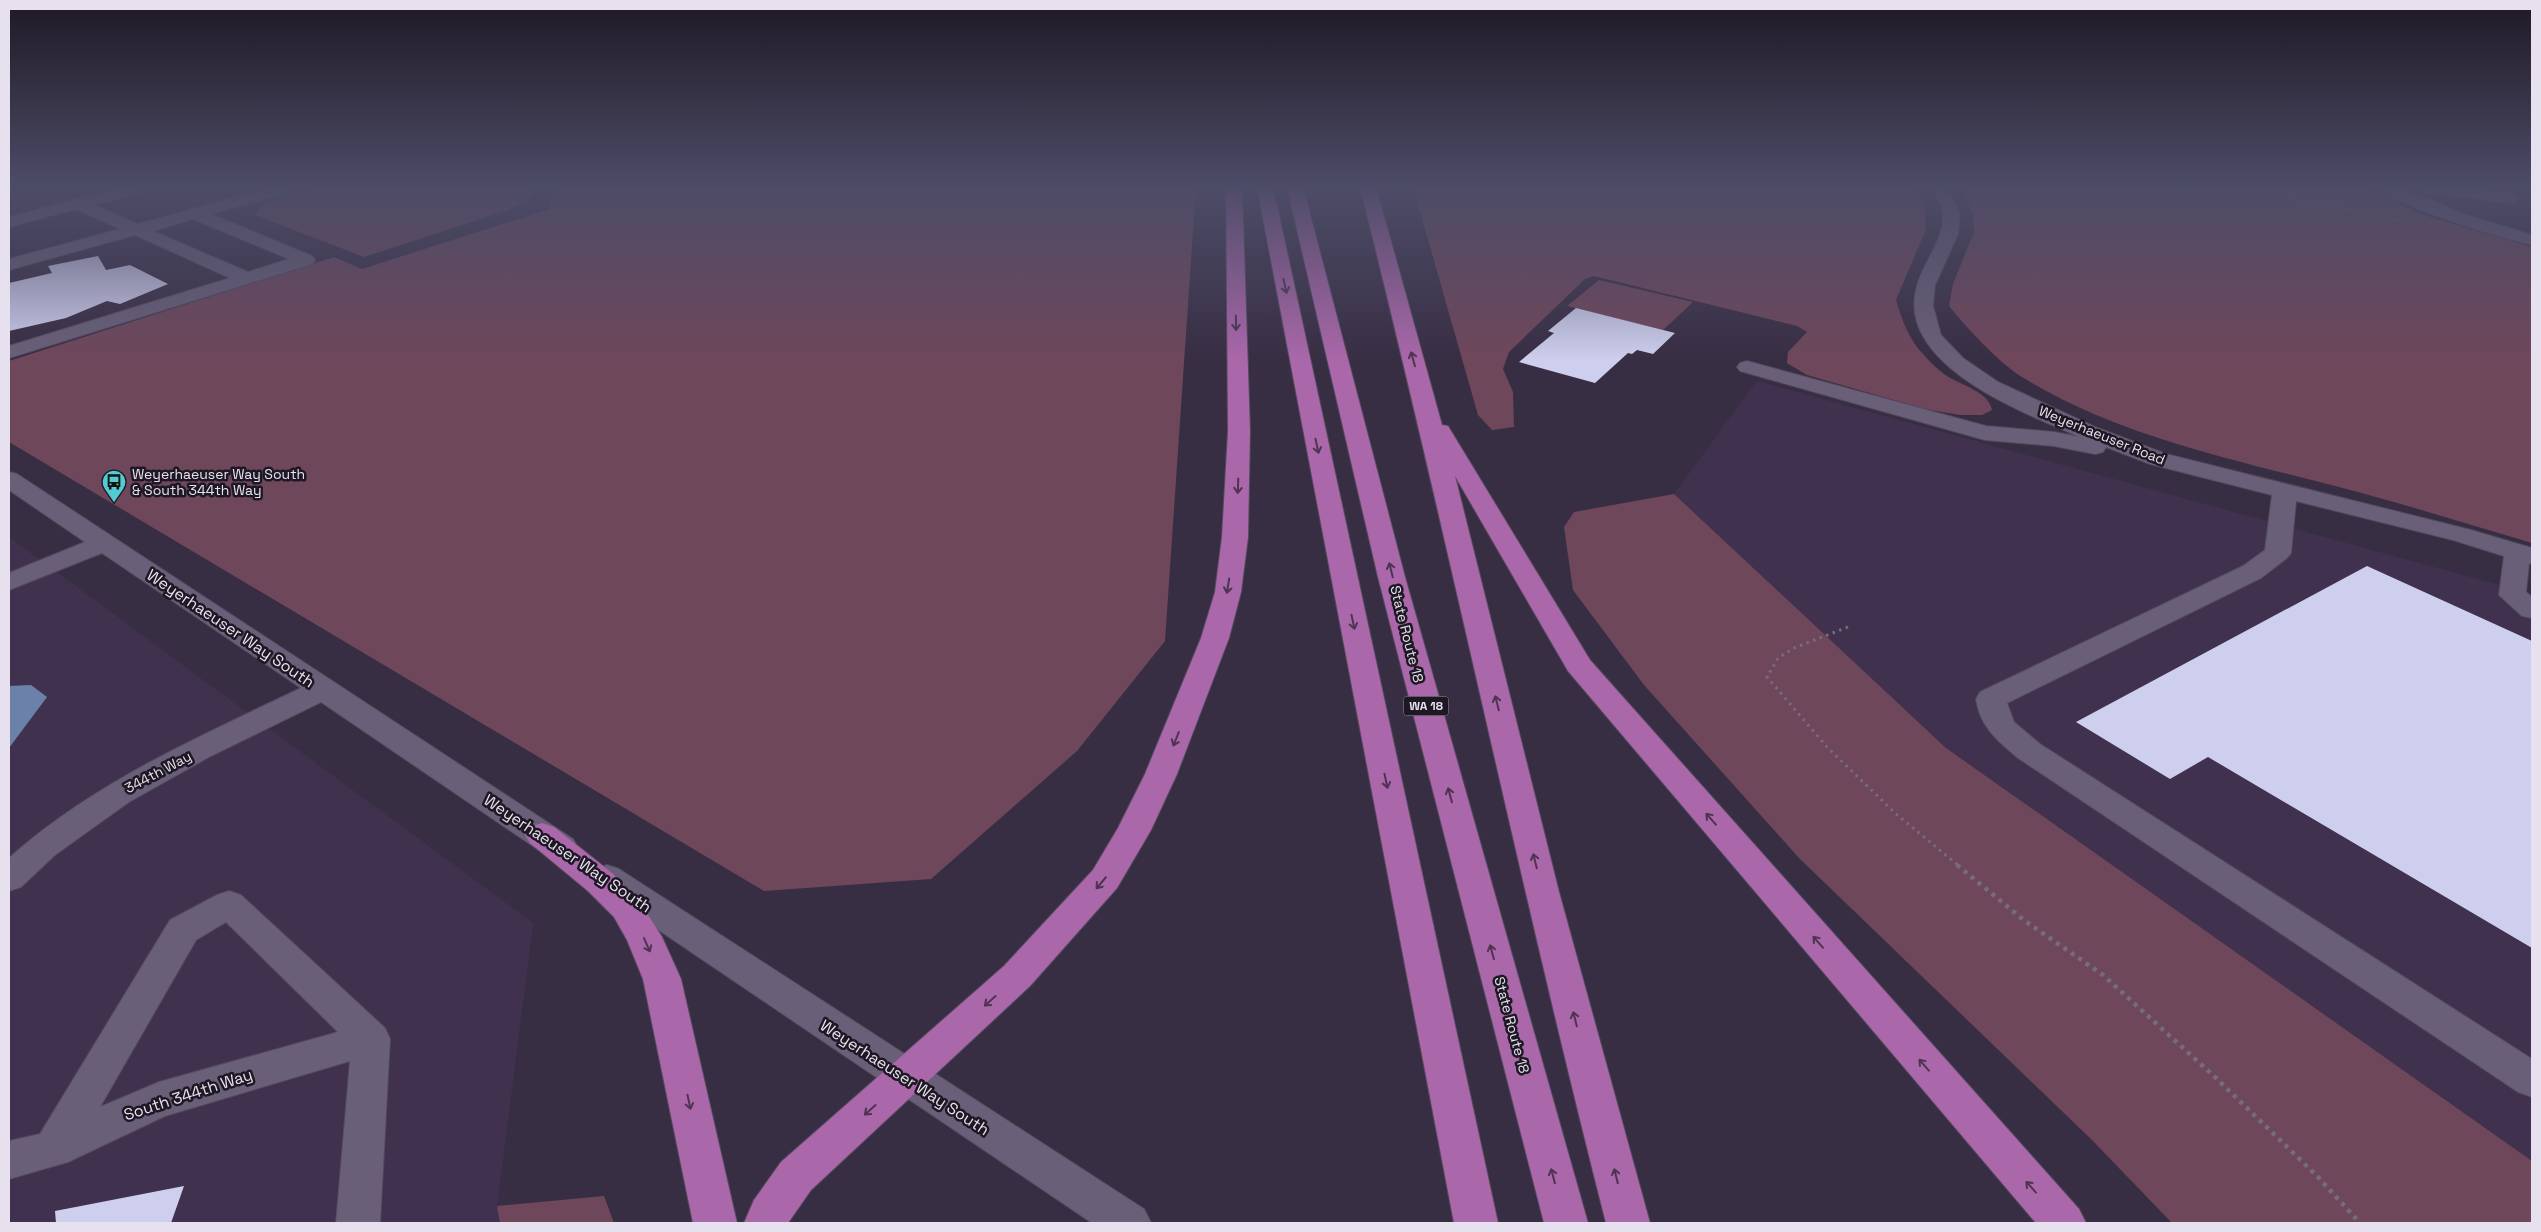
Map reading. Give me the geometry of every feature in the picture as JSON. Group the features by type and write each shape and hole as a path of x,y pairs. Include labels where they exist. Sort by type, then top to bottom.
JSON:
{"highway":[{"path":"766,1223 769,1214 796,1176 1018,976 1105,880 1134,830 1161,774 1215,638 1228,592 1235,537 1238,484 1235,244"},
{"path":"1277,244 1476,1223"},
{"name":"State Route 18","path":"1308,244 1419,681 1566,1223"},
{"path":"1383,244 1426,406 1542,892 1628,1223"},
{"path":"1426,406 1578,665 2064,1223"},
{"path":"542,835 600,882 626,908 644,937 659,970 715,1223"}],"street":[{"path":"9,265 83,244"},
{"path":"169,244 246,278"},
{"path":"9,352 306,260 274,244"},
{"name":"Weyerhaeuser Road","path":"1944,244 1926,285 1924,306 1932,337 1956,362 1990,387 2079,428 2158,459 2462,535 2525,554"},
{"path":"1748,367 1985,433 2054,439 2158,459"},
{"name":"Weyerhaeuser Way South","path":"9,479 1128,1223"},
{"path":"2285,491 2278,553 2252,572 1991,699 1992,711 1998,725 2029,751 2532,1080"},
{"path":"9,582 104,543"},
{"path":"2525,554 2512,595 2532,610"},
{"name":"344th Way","path":"9,878 70,823 97,805 145,777 323,689"},
{"path":"54,1149 183,930 229,904 371,1039 358,1223"},
{"name":"South 344th Way","path":"9,1160 54,1149 126,1112 151,1103 371,1039"}],"path":[{"path":"1848,627 1794,648 1778,658 1767,677 1827,747 1895,813 2025,921 2103,975 2222,1084 2316,1176 2360,1223"}],"shaded area":[{"path":"332,244 402,244 364,257"},
{"path":"438,244 1192,244 1165,641 1077,751 931,879 764,891 9,442 9,361 334,257 362,269"},
{"path":"1429,244 1919,244 1896,300 1907,329 1914,343 1929,361 1947,376 1986,398 1992,410 1982,415 1960,415 1925,409 1807,375 1787,363 1788,352 1807,332 1797,326 1594,276 1585,279 1509,352 1503,369 1513,392 1514,427 1492,430 1478,415"},
{"path":"1969,244 2523,244 2532,247 2532,543 2388,500 2176,444 2097,415 2059,398 2022,377 1993,354 1949,306 1953,284"},
{"path":"1599,280 1693,302 1663,330 1567,306"},
{"path":"1757,381 2532,594 2532,1161 1946,748 1674,494"},
{"path":"1674,494 1946,748 2532,1161 2532,1223 2172,1223 2092,1140 1800,859 1644,685 1573,590 1564,527 1574,512"},
{"path":"9,537 533,923 497,1206 500,1223 9,1223"},
{"path":"604,1196 614,1223 500,1223 497,1206"}],"water":[{"path":"31,685 47,697 9,748 9,686"}],"building":[{"path":"98,256 106,270 130,265 168,284 120,304 107,301 66,318 9,331 9,283 52,273 48,266"},
{"path":"1576,308 1675,333 1653,354 1637,350 1632,354 1628,353 1595,383 1519,362 1554,333 1548,331"},
{"path":"2367,566 2532,641 2532,948 2208,757 2170,779 2076,722"},
{"path":"184,1186 171,1223 56,1223 55,1211"}],"place":[{"name":"Weyerhaeuser Way South & South 344th Way","path":"114,503"}]}
